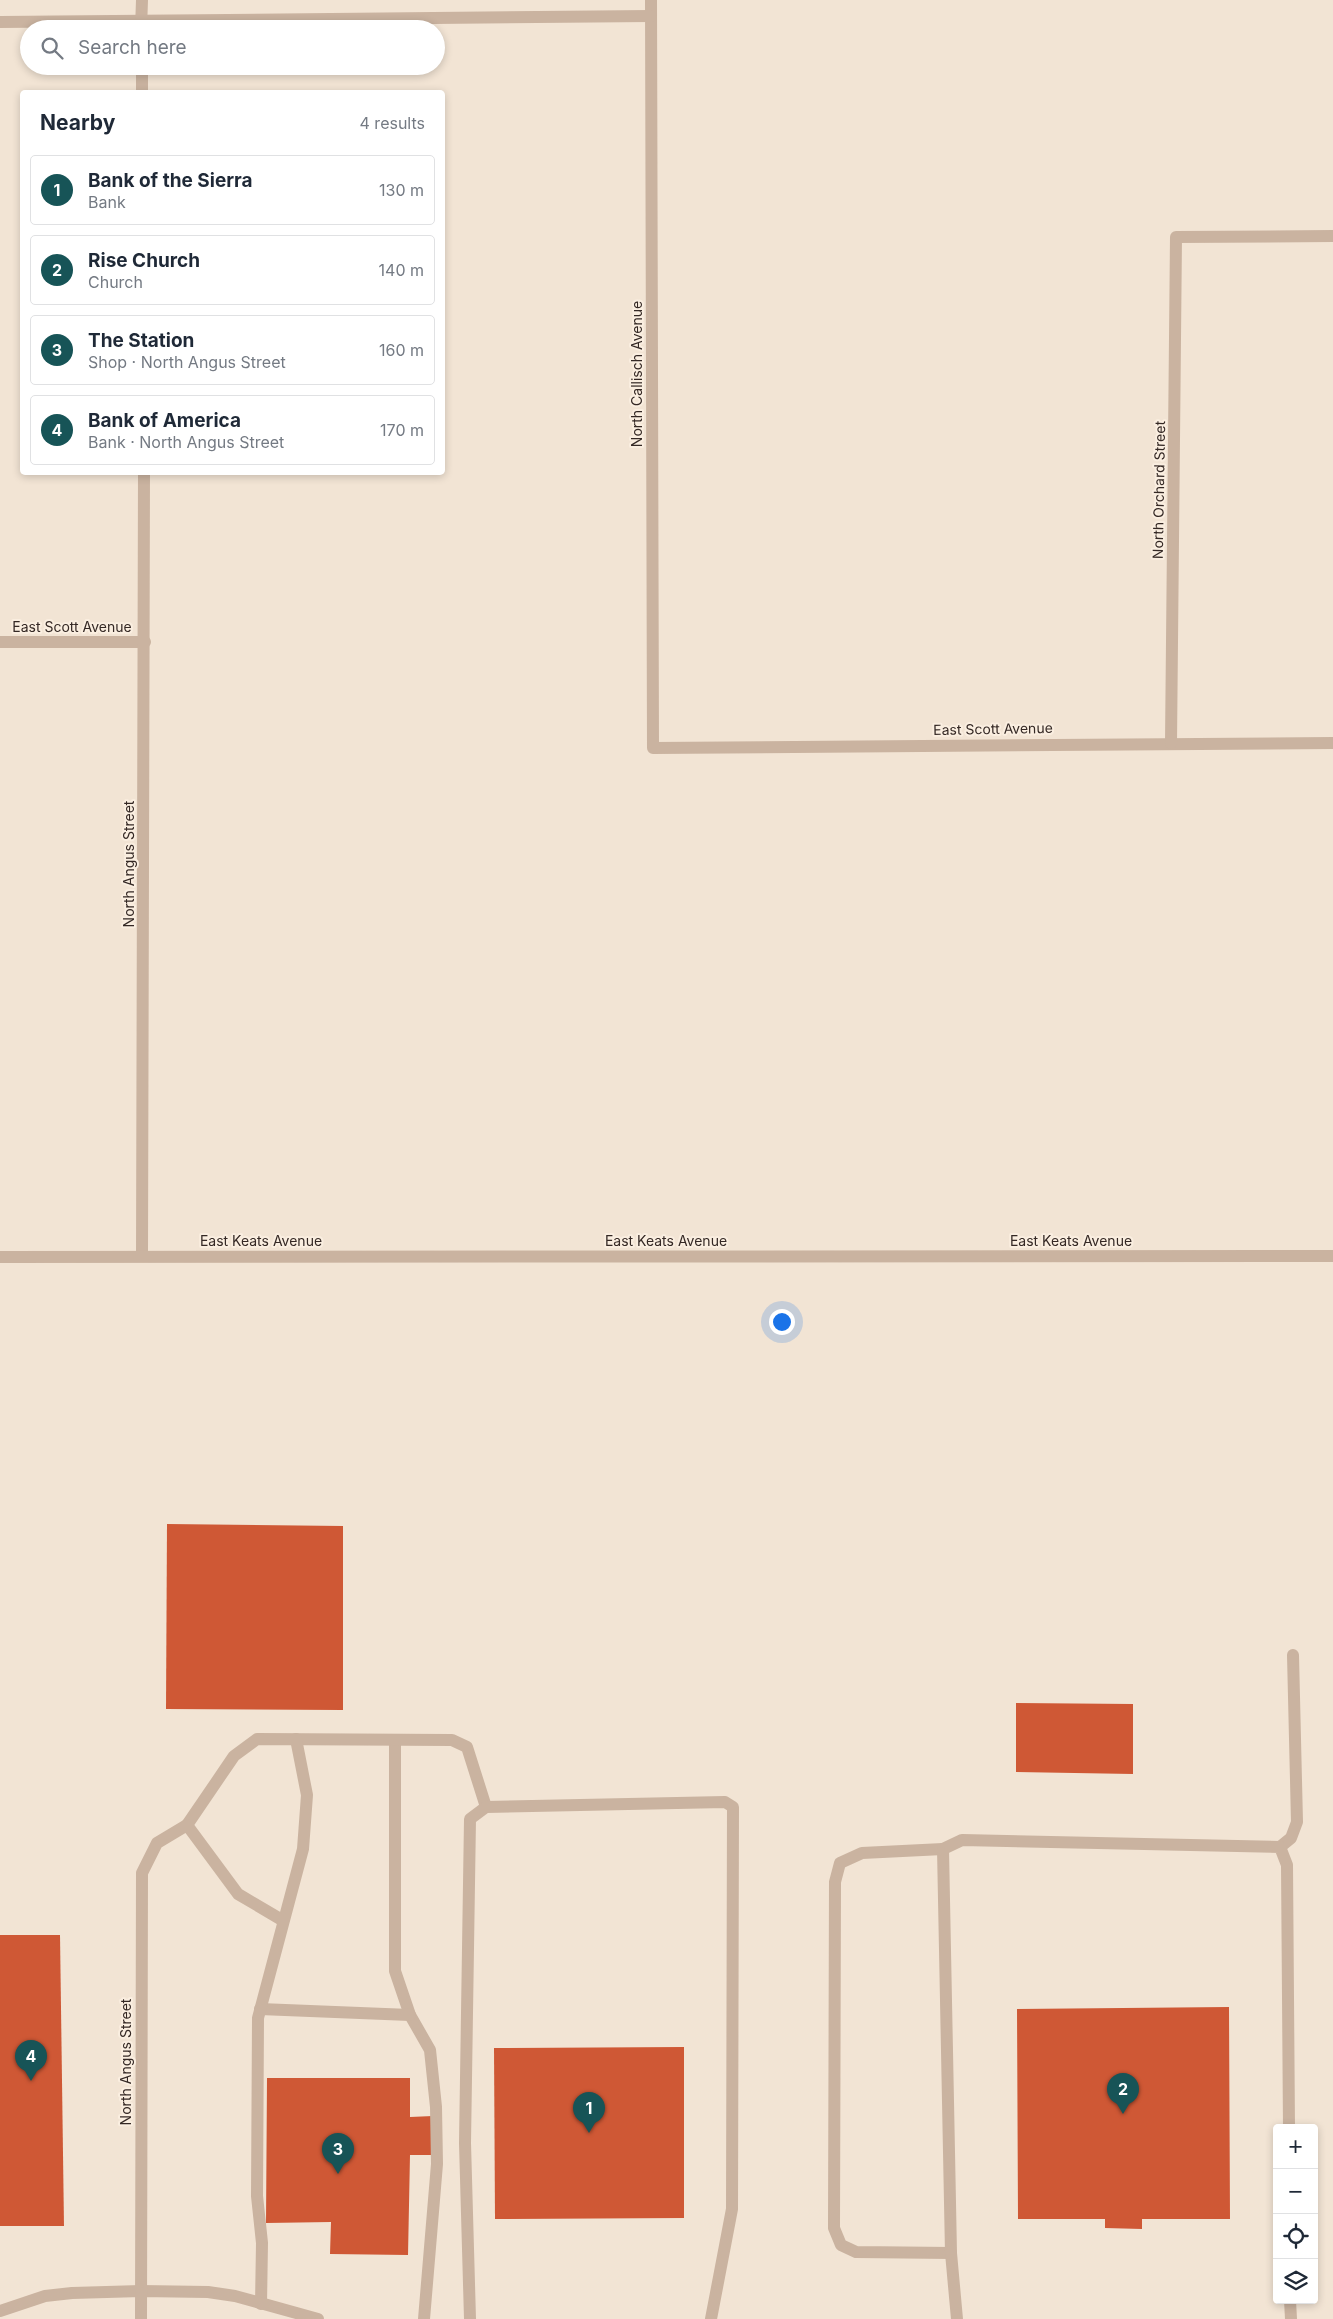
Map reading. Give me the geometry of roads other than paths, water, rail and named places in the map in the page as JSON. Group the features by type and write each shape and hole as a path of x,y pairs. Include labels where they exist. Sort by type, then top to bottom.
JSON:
{"street":[{"path":"141,20 142,0"},
{"name":"North Callisch Avenue","path":"651,0 653,748"},
{"path":"424,20 651,16"},
{"path":"0,22 20,22"},
{"path":"142,75 142,90"},
{"name":"North Orchard Street","path":"1172,743 1176,237 1333,236"},
{"name":"North Angus Street","path":"142,1256 144,475"},
{"name":"East Scott Avenue","path":"0,642 145,642"},
{"name":"East Scott Avenue","path":"653,748 1333,743"},
{"name":"East Keats Avenue","path":"0,1257 1333,1256"},
{"path":"951,2253 856,2252 841,2245 834,2228 835,1882 840,1863 862,1853 943,1848 962,1840 1280,1847 1291,1838 1297,1822 1293,1655"},
{"path":"282,1920 238,1894 187,1825 234,1756 258,1739 452,1740 467,1748 486,1807"},
{"path":"261,2304 262,2243 257,2196 258,2018 282,1920 303,1849 307,1795 296,1739"},
{"path":"395,1740 395,1971 410,2015 430,2050 436,2107 437,2164 424,2319"},
{"path":"470,2319 465,2143 470,1819 486,1807 725,1802 733,1807 732,2209 711,2319"},
{"name":"North Angus Street","path":"141,2319 142,1873 157,1843 187,1825"},
{"path":"1280,1847 1286,1865 1289,2124"},
{"path":"943,1848 951,2253 957,2319"},
{"path":"260,2010 410,2015"},
{"path":"0,2311 44,2296 72,2293 208,2292 235,2296 318,2319"},
{"path":"1290,2304 1290,2319"}],"place":[{"name":"Bank of America","path":"31,2081"},
{"name":"Rise Church","path":"1123,2114"},
{"name":"Bank of the Sierra","path":"589,2133"},
{"name":"The Station","path":"338,2174"}]}
